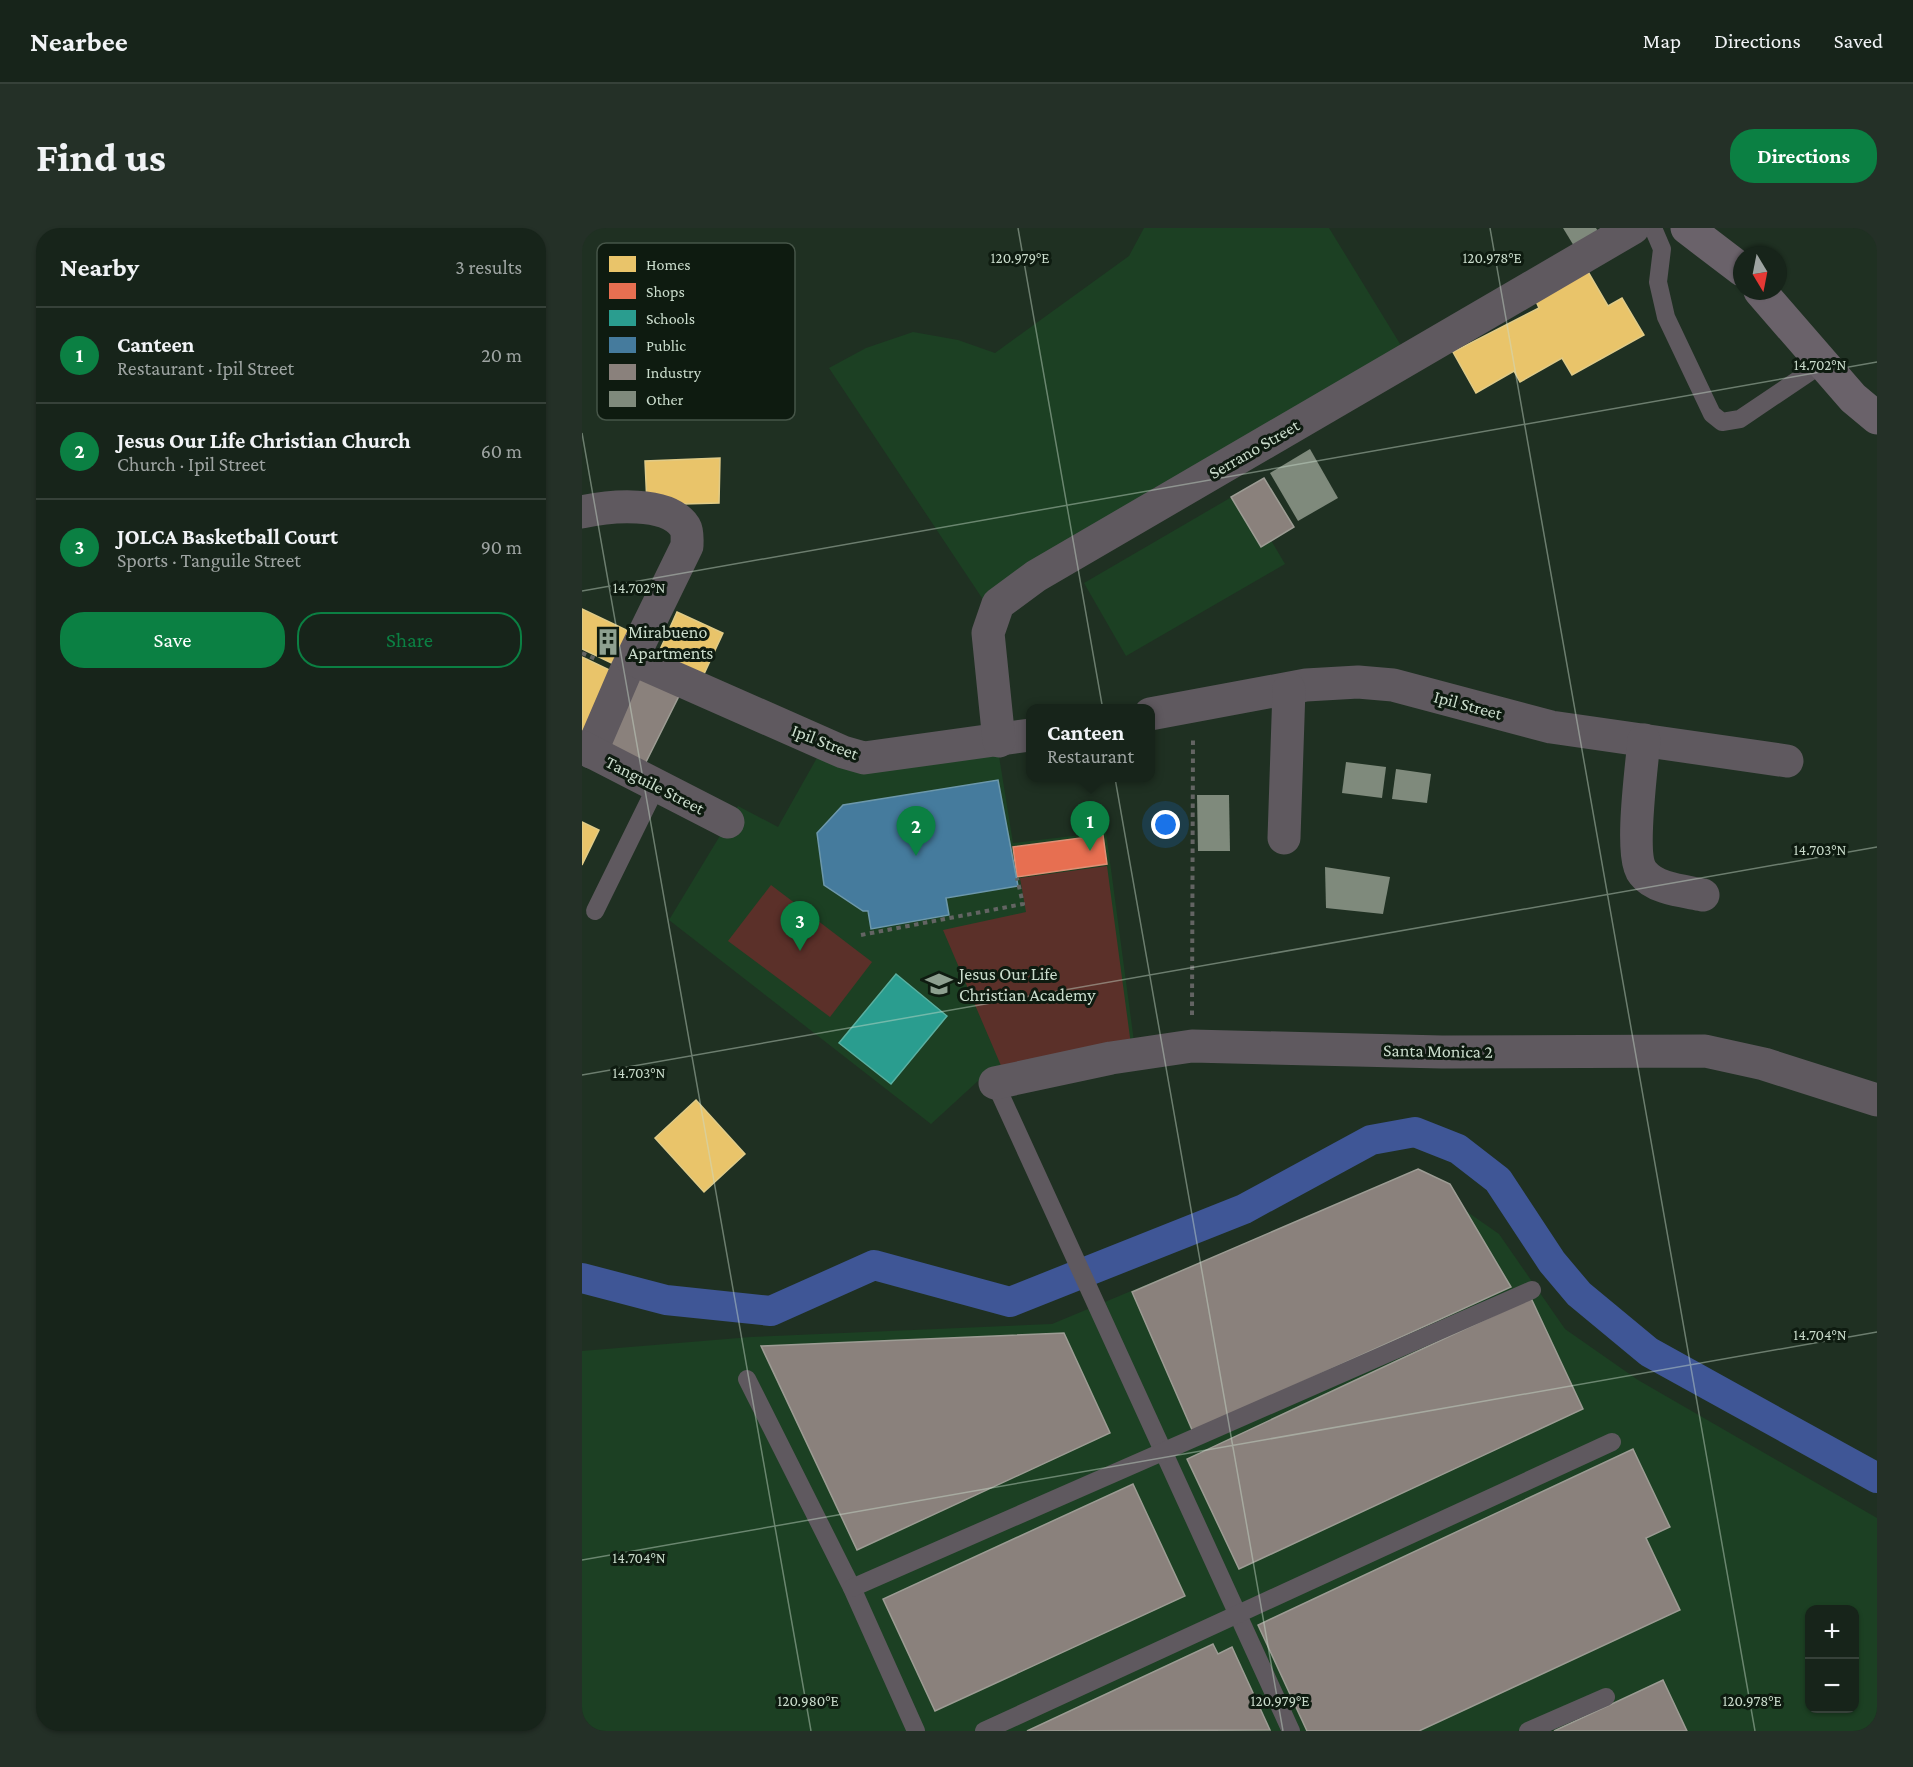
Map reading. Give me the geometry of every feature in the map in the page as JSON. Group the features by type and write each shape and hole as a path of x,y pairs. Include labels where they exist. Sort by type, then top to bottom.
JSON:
{"street":[{"name":"Serrano Street","path":"1015,738 988,633 998,604 1036,576 1634,228"},
{"path":"1687,228 1733,263"},
{"path":"1768,300 1853,398 1877,418"},
{"path":"582,512 600,508 661,509 676,517 686,530 687,546 586,750"},
{"name":"Ipil Street","path":"632,659 843,752 864,758 1015,738"},
{"name":"Ipil Street","path":"1155,713 1289,689 1358,682 1393,685 1551,727 1787,761"},
{"path":"1284,838 1289,689"},
{"path":"1644,740 1636,840 1640,868 1643,875 1669,888 1703,895"},
{"name":"Tanguile Street","path":"586,750 728,822"},
{"name":"Santa Monica 2","path":"995,1083 1111,1058 1192,1046 1442,1052 1705,1051 1764,1064 1877,1100"}],"lane":[{"path":"1653,228 1662,249 1658,282 1666,317 1712,414 1722,422 1740,419 1823,363"},
{"path":"595,911 657,785"},
{"path":"995,1083 1291,1731"},
{"path":"852,1588 1532,1290"},
{"path":"747,1378 852,1588 916,1731"},
{"path":"984,1731 1612,1442"},
{"path":"1528,1731 1606,1697"}],"path":[{"path":"1192,1046 1193,706"},
{"path":"861,935 1023,904 1017,878"}],"shaded area":[{"path":"1144,228 1329,228 1405,352 984,601 829,368 866,348 913,332 958,340 995,353 1129,256"},
{"path":"1242,491 1285,564 1126,656 1084,583"},
{"name":"Jesus Our Life Christian Academy","path":"998,750 1013,843 1106,832 1135,1049 979,1080 931,1124 669,920 738,806 778,827 818,756"},
{"path":"1107,866 1131,1045 1002,1068 943,930 1026,912 1020,878"},
{"path":"771,885 872,962 830,1017 728,941"},
{"path":"1388,1184 1436,1190 1499,1234 1565,1329 1638,1380 1877,1518 1877,1731 582,1731 582,1351 751,1337 1052,1324"}],"building: Homes":[{"path":"1587,270 1608,306 1622,298 1644,335 1572,375 1562,358 1520,382 1514,371 1476,393 1453,352 1539,308 1535,299"},
{"path":"720,458 719,503 647,505 645,461"},
{"name":"Mirabueno Apartments","path":"582,609 637,635 622,668 582,649"},
{"path":"677,612 723,633 704,674 658,654"},
{"path":"582,657 618,674 582,736"},
{"path":"582,822 599,830 582,865"},
{"path":"696,1100 745,1154 704,1192 655,1138"}],"building: Shops":[{"path":"1103,835 1107,864 1017,877 1013,847"}],"building: Schools":[{"path":"996,783 1015,884 992,887 974,786"},
{"path":"896,974 947,1016 891,1084 839,1043"}],"building: Public":[{"path":"998,780 1018,886 946,898 949,915 871,929 868,911 863,911 824,885 817,833 843,805"}],"building: Industry":[{"path":"1264,478 1294,527 1261,547 1231,497"},
{"path":"638,671 681,692 645,764 603,743"},
{"path":"1418,1169 1450,1184 1511,1287 1193,1432 1132,1292"},
{"path":"1531,1298 1583,1409 1239,1569 1187,1459"},
{"path":"1064,1333 1110,1433 857,1550 761,1346"},
{"path":"1633,1449 1670,1527 1646,1538 1680,1610 1419,1731 1307,1731 1258,1625"},
{"path":"1133,1484 1185,1596 935,1711 883,1599"},
{"path":"1213,1644 1218,1654 1232,1647 1270,1730 1027,1731"},
{"path":"1663,1680 1687,1731 1554,1731"}],"building: Other":[{"path":"1563,228 1596,228 1601,236 1577,251"},
{"path":"1310,449 1338,498 1298,521 1270,473"},
{"path":"1346,762 1386,767 1382,798 1342,793"},
{"path":"1396,769 1431,774 1427,803 1392,799"},
{"path":"1197,795 1229,795 1230,851 1198,851"},
{"path":"1325,867 1390,877 1383,914 1326,908"}],"waterway":[{"path":"582,1278 666,1300 771,1311 874,1265 1010,1302 1244,1209 1371,1140 1415,1132 1458,1149 1498,1180 1552,1262 1579,1294 1649,1352 1877,1478"}],"place":[{"name":"Mirabueno Apartments","path":"608,642"},
{"name":"Canteen","path":"1090,851"},
{"name":"Jesus Our Life Christian Church","path":"916,856"},
{"name":"JOLCA Basketball Court","path":"800,951"},
{"name":"Jesus Our Life Christian Academy","path":"939,984"}]}
